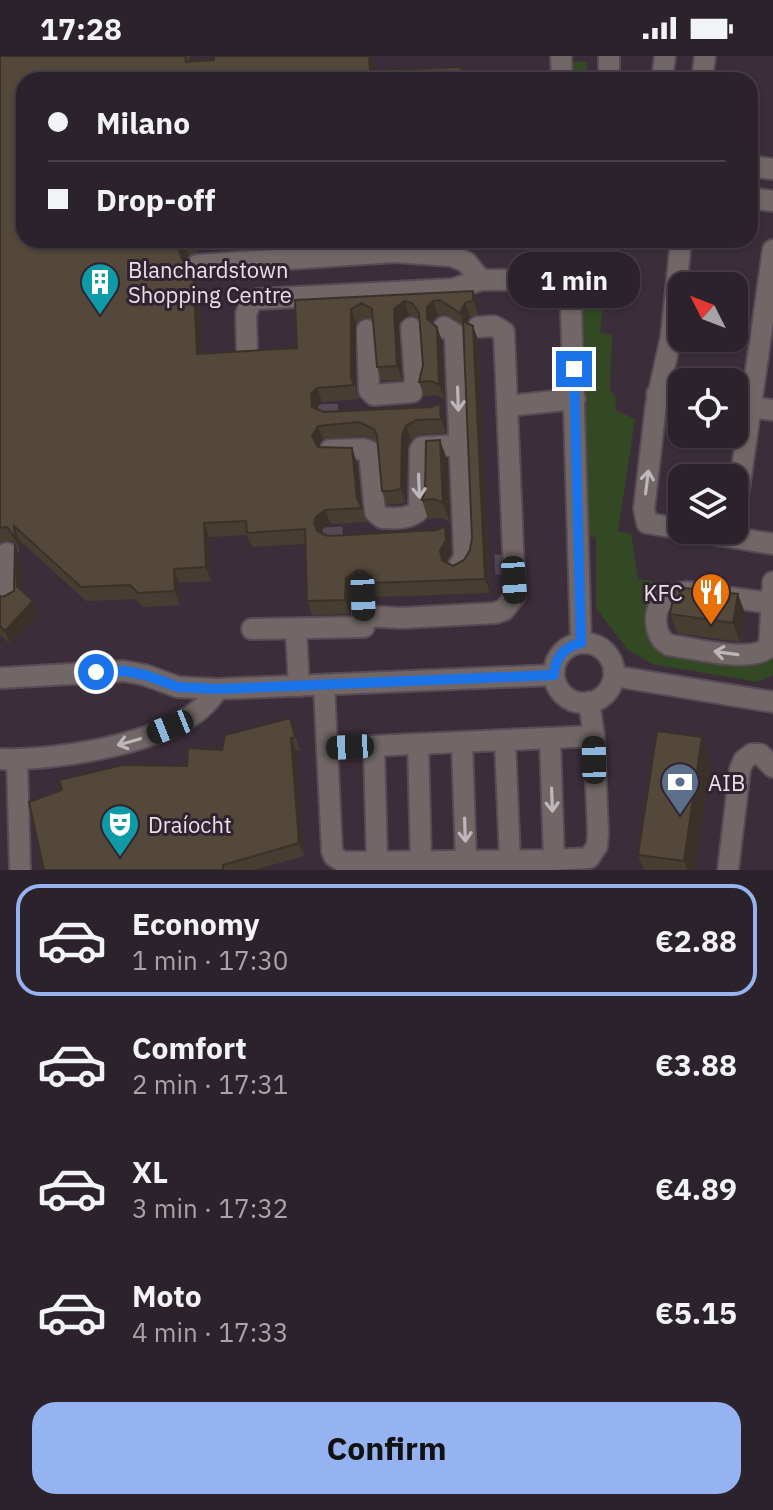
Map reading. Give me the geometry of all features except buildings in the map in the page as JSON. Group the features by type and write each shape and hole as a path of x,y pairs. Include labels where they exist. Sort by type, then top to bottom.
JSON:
{"street":[{"path":"569,248 581,643"},
{"path":"668,527 645,520 657,394 671,337 680,248"},
{"path":"748,380 773,250"},
{"path":"197,265 395,252 452,256 466,262 481,280"},
{"path":"247,349 247,307 258,299 453,289 481,280 571,279"},
{"path":"252,629 364,627 363,606 402,618 495,613 511,604 515,596 504,332 494,326 478,327"},
{"path":"444,327 454,333 455,338 464,558 458,567"},
{"path":"367,330 369,390 374,395 408,394 414,388 411,328"},
{"path":"657,394 668,396"},
{"path":"507,406 575,399"},
{"path":"748,407 773,410"},
{"path":"359,411 421,409"},
{"path":"330,450 369,451 375,512 382,518 401,518 411,517 419,510 422,447 460,445"},
{"path":"363,535 426,532"},
{"path":"748,536 773,544"},
{"path":"7,553 8,597"},
{"path":"771,609 687,592 676,594 660,604 657,628 662,641 669,645 754,655 763,653 769,647 773,582"},
{"path":"296,630 299,686"},
{"path":"581,643 598,646 605,652 614,676 606,693 589,702 570,699 556,685 554,675 555,665 565,650 581,643"},
{"path":"0,678 124,671 178,687 217,689 554,675"},
{"path":"614,676 773,702"},
{"path":"324,685 334,856 343,862 589,858 597,846 594,736 589,702"},
{"path":"20,870 9,759 86,751 143,738 197,712 211,701 217,689"},
{"path":"327,748 594,736"},
{"path":"550,739 554,860"},
{"path":"505,741 510,860"},
{"path":"462,743 466,861"},
{"path":"418,744 421,860"},
{"path":"374,746 377,861"},
{"path":"728,870 740,769 744,760 752,754 767,759 773,767"}],"green space":[{"path":"587,61 588,72 562,72 561,63"},
{"path":"568,248 610,248 600,332 612,335 610,389 616,399 615,410 635,419 618,531 631,534 638,579 672,584 656,597 661,646 773,648 773,675 758,682 652,664 628,650 596,608 596,537 578,536"}],"tunnel":[{"path":"327,374 329,437"},
{"path":"331,497 334,561"},
{"path":"465,566 513,564"}],"place":[{"name":"Blanchardstown Shopping Centre","path":"100,316"},
{"name":"KFC","path":"711,626"},
{"name":"AIB","path":"680,816"},
{"name":"Draíocht","path":"120,858"}],"route":[{"path":"96,672 124,671 178,687 217,689 554,675 559,657 572,645 581,643 574,369"}]}
